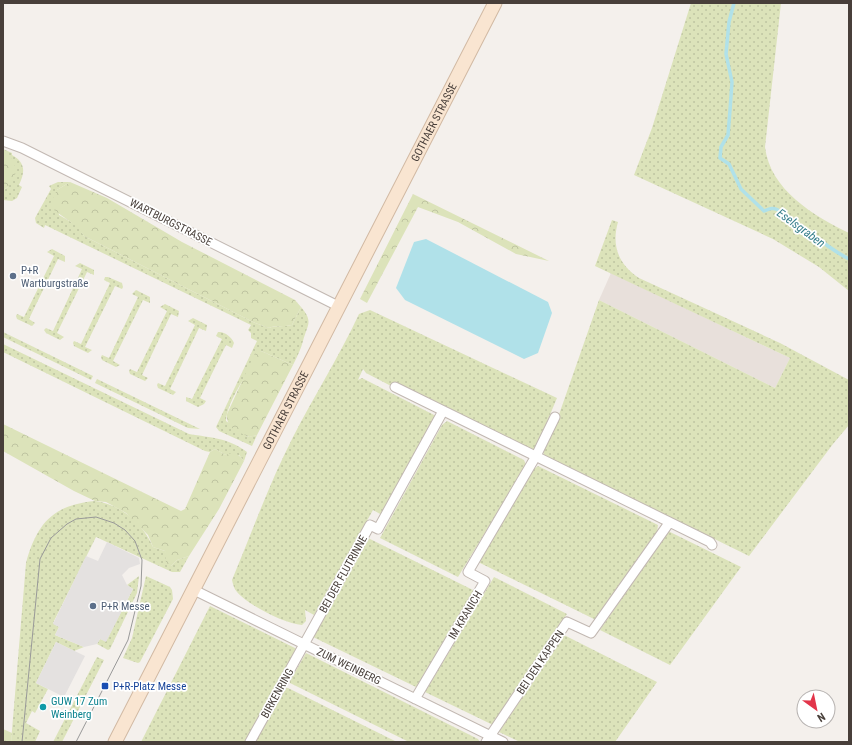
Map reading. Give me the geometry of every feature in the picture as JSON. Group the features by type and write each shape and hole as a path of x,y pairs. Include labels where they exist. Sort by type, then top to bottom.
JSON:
{"main road":[{"name":"GOTHAER STRASSE","path":"115,742 495,3"}],"street":[{"name":"WARTBURGSTRASSE","path":"3,140 28,151 338,306"},
{"path":"395,387 710,542 712,545"},
{"name":"BEI DER FLUTRINNE","path":"304,644 370,525 378,529 444,411"},
{"path":"536,456 555,417"},
{"name":"IM KRANICH","path":"415,699 485,581 468,572 536,456"},
{"name":"BEI DEN KAPPEN","path":"488,739 568,622 591,633 669,523"},
{"name":"ZUM WEINBERG","path":"194,590 415,699 488,739 503,742"},
{"name":"BIRKENRING","path":"250,742 304,644"}],"shaded area":[{"path":"611,273 790,358 775,388 599,300"},
{"name":"P+R Messe","path":"107,542 139,558 140,564 129,568 122,575 127,585 133,589 106,642 100,639 97,644 84,647 55,635 59,627 53,624 86,556 98,561"},
{"path":"56,642 85,656 64,697 36,683"}],"green space":[{"path":"691,3 781,3 765,147 775,176 785,189 808,210 849,233 849,291 819,267 773,239 634,175 652,128"},
{"path":"3,149 12,153 12,155 20,161 23,168 19,185 22,187 17,198 12,201 3,200 3,190 8,187"},
{"path":"3,152 12,159 17,171 8,187 3,190"},
{"path":"58,182 70,182 57,190 59,215 78,226 84,236 253,322 269,328 292,325 301,307 305,312 308,324 301,347 293,365 261,351 230,404 226,421 248,437 257,435 252,446 219,431 216,427 257,341 251,338 251,333 248,330 251,325 45,225 44,228 36,223 35,218 51,189 49,186"},
{"path":"70,182 107,198 182,242 295,300 301,307 292,325 269,328 253,322 84,236 73,223 49,206 57,190"},
{"path":"413,194 549,261 516,254 458,222 418,207 367,303 360,299"},
{"path":"612,220 618,222 616,231 616,247 618,254 626,267 639,278 780,343 849,380 849,425 749,556 544,455 543,451 555,426 599,300 775,388 790,358 595,266"},
{"path":"52,249 65,256 65,262 58,259 29,319 35,323 32,326 17,319 16,316 17,314 24,317 54,256 47,252"},
{"path":"80,263 94,270 94,275 87,272 57,333 64,337 60,340 46,333 44,330 46,328 53,331 82,269 75,266"},
{"path":"105,277 122,283 123,287 122,289 115,286 85,347 92,350 88,353 74,346 73,343 74,341 81,344 110,283 104,280"},
{"path":"136,290 150,297 150,303 143,300 113,361 120,365 116,367 102,360 101,357 102,355 109,358 138,297 132,294"},
{"path":"165,304 179,311 178,317 171,314 142,375 148,378 145,381 130,374 129,371 130,369 137,372 167,311 160,307"},
{"path":"370,310 557,398 536,448 533,450 396,382 393,387 366,373 363,369 358,380 362,378 436,416 382,515 373,510 314,615 305,610 306,621 302,625 295,624 277,618 249,602 236,591 232,580 268,490 293,437 359,314"},
{"path":"193,318 207,325 206,331 199,328 170,389 176,392 173,395 158,388 157,385 158,383 165,386 195,325 188,321"},
{"path":"3,332 93,376 91,380 3,337"},
{"path":"218,332 223,332 228,335 234,343 232,348 226,345 200,398 206,401 198,407 186,401 186,397 192,399 222,339 216,336"},
{"path":"3,344 189,434 219,439 232,443 247,452 244,461 239,455 226,455 215,449 210,452 205,451 3,352"},
{"path":"261,351 293,365 257,435 249,437 230,426 227,419 227,414 255,353"},
{"path":"97,379 200,429 188,428 95,383"},
{"path":"447,421 524,460 526,465 458,577 380,538 442,425"},
{"path":"3,424 181,511 185,509 210,452 215,449 226,455 231,453 236,454 244,461 219,509 189,556 177,560 171,566 166,563 165,551 153,547 148,535 126,513 106,502 95,501 74,491 3,451"},
{"path":"538,466 658,525 657,532 596,620 478,562 534,469"},
{"path":"95,501 114,506 130,516 149,539 153,547 165,551 171,566 177,560 189,556 180,572 172,572 96,537 53,623 59,627 55,635 84,647 74,651 56,642 36,683 48,689 35,713 32,711 26,723 40,731 35,742 11,742 26,563 30,549 42,527 49,518 68,507 80,503"},
{"path":"668,531 741,567 670,665 600,630"},
{"path":"368,538 475,591 416,687 313,637"},
{"path":"139,576 137,593 110,649 108,650 97,644 100,639 106,641 133,589 127,585"},
{"path":"146,576 170,587 172,590 173,599 140,662 138,663 123,658 132,638"},
{"path":"494,577 567,614 493,725 425,692"},
{"path":"210,606 297,649 245,742 141,742"},
{"path":"564,635 657,682 615,742 520,742 499,732"},
{"path":"306,653 478,739 480,742 409,742 290,683"},
{"path":"97,657 104,660 62,742 53,742"},
{"path":"285,688 288,688 397,742 254,742"},
{"path":"3,729 12,733 11,742 3,742"}],"water":[{"path":"426,239 548,302 552,313 538,353 524,359 405,300 396,288 414,242"}],"waterway":[{"name":"Eselsgraben","path":"734,3 729,22 726,54 732,82 728,135 721,147 720,158 729,164 741,189 764,211 773,208 776,209 787,216 802,232 849,259"}],"tram line":[{"path":"22,742 40,559 51,538 67,524 76,519 96,517 114,523 125,530 135,541 142,560 141,586 128,640 76,742"}],"place":[{"name":"P+R Wartburgstraße","path":"13,276"},
{"name":"P+R Messe","path":"93,606"},
{"name":"P+R-Platz Messe","path":"105,686"},
{"name":"GUW 17 Zum Weinberg","path":"43,707"}]}
